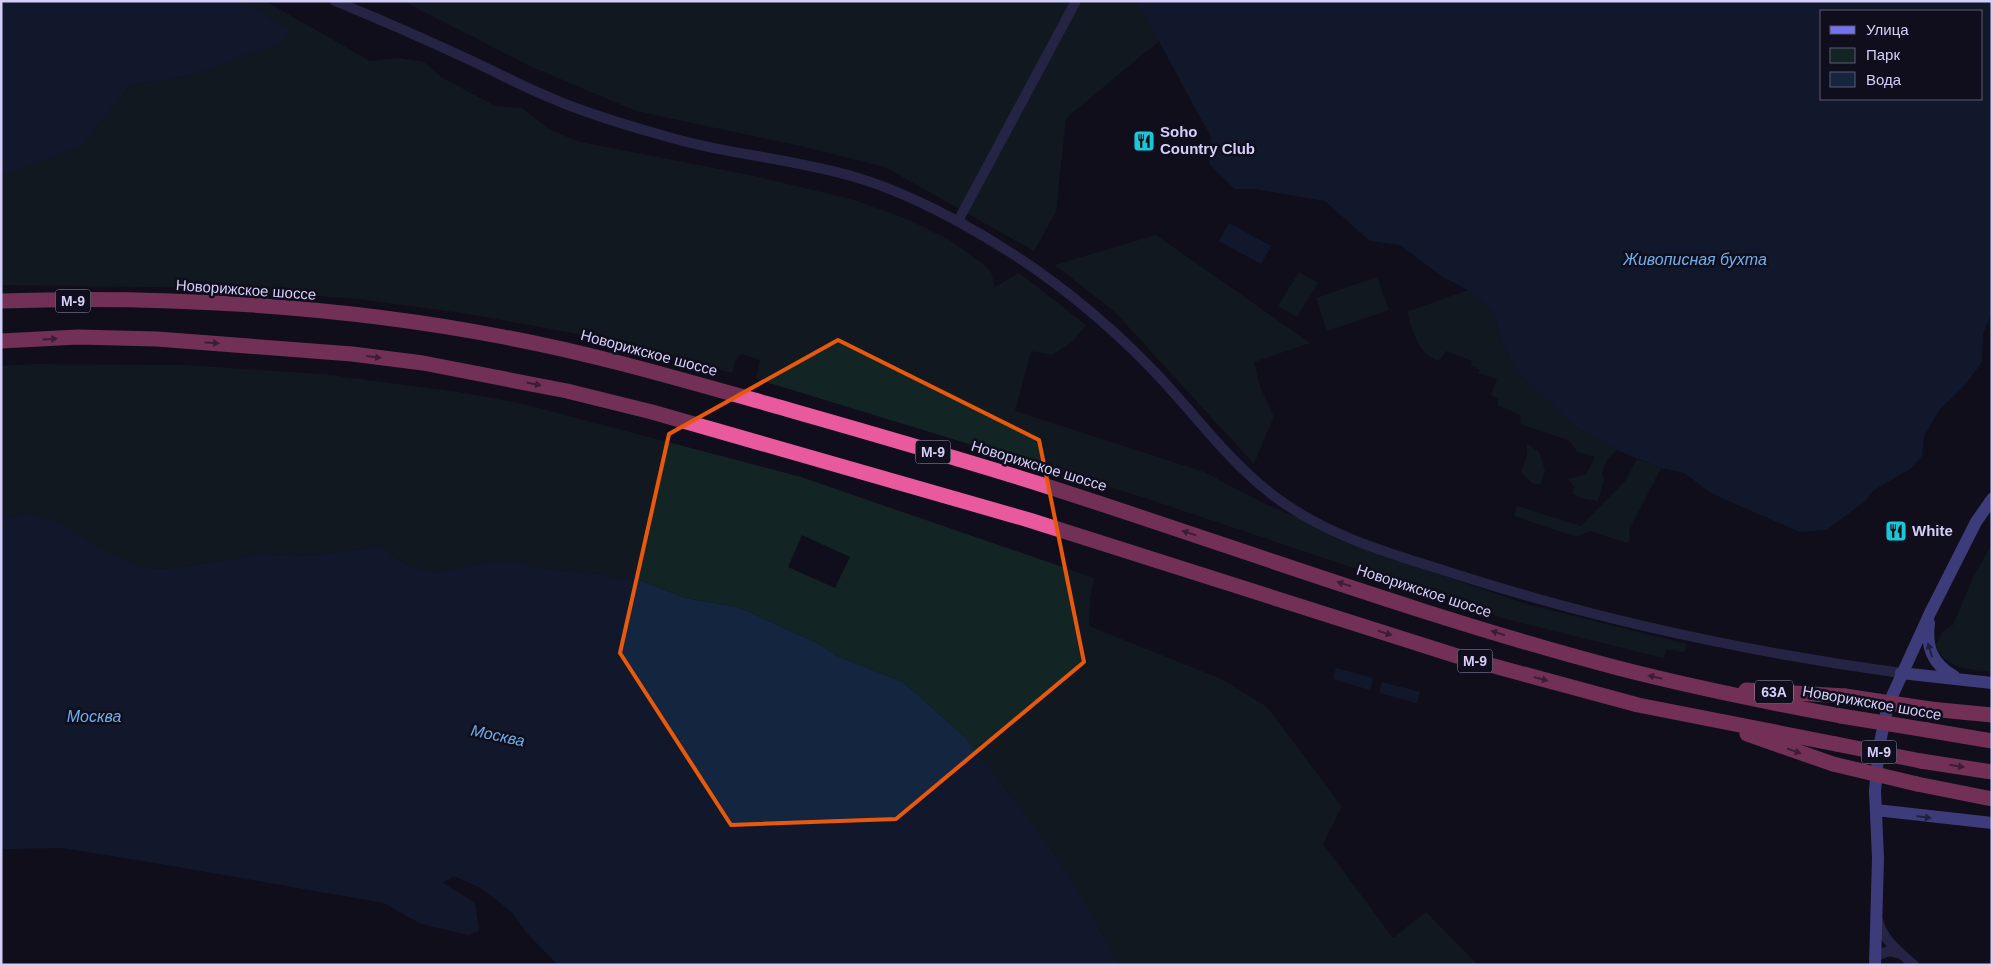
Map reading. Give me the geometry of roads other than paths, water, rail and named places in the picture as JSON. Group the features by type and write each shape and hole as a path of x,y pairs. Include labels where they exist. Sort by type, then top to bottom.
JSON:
{"highway":[{"name":"Новорижское шоссе","path":"1,301 135,302 276,308 428,325 500,336 578,352 816,418 1032,481 1473,625 1618,668 1784,706 1992,741"},
{"name":"М-9","path":"1,341 78,337 157,339 352,354 423,363 567,391 652,412 1029,520 1457,656 1638,705 1698,718 1992,772"},
{"name":"63A","path":"1702,688 1845,696 1992,715"},
{"path":"1698,718 1833,764 1992,799"}],"street":[{"path":"335,1 393,25 553,100 663,136 853,176 909,196 958,221 1034,267 1094,313 1150,367 1228,457 1255,482 1307,519 1380,550 1509,592 1599,616 1708,641 1901,673 1955,677 1992,683"},
{"path":"958,221 1076,1"},
{"path":"1875,960 1878,919 1875,791 1879,747 1888,705 1930,613 1976,522 1992,498"},
{"path":"1930,613 1927,637 1932,658 1938,666 1955,677"},
{"path":"1876,810 1992,823"},
{"path":"1878,919 1883,933 1914,965"},
{"path":"1875,960 1889,951 1902,954"}],"water":[{"path":"1,1 240,1 291,30 280,44 239,57 198,74 131,85 81,146 1,176"},
{"name":"Живописная бухта","path":"1137,1 1992,1 1992,312 1983,334 1982,362 1965,385 1939,410 1924,436 1922,456 1910,469 1874,490 1864,502 1826,530 1800,532 1713,494 1684,473 1661,468 1617,450 1577,428 1516,371 1502,341 1492,310 1468,290 1443,277 1400,245 1370,241 1325,201 1255,189 1235,189 1210,165 1208,156 1211,137"},
{"path":"1229,223 1271,246 1261,264 1219,241"},
{"name":"Москва","path":"28,513 61,523 101,549 142,568 167,569 264,554 308,556 380,547 409,566 437,573 477,564 512,561 555,571 602,574 617,580 632,577 685,598 738,607 815,642 837,656 903,682 965,737 1041,834 1084,900 1119,965 558,965 526,932 512,912 481,888 454,876 443,883 475,903 479,931 468,935 421,924 384,903 62,848 1,849 1,520"},
{"path":"1336,668 1373,678 1370,690 1333,679"},
{"path":"1382,682 1420,692 1417,703 1379,693"}],"place":[{"name":"Soho Country Club","path":"1144,141"},
{"name":"White","path":"1896,531"}]}
